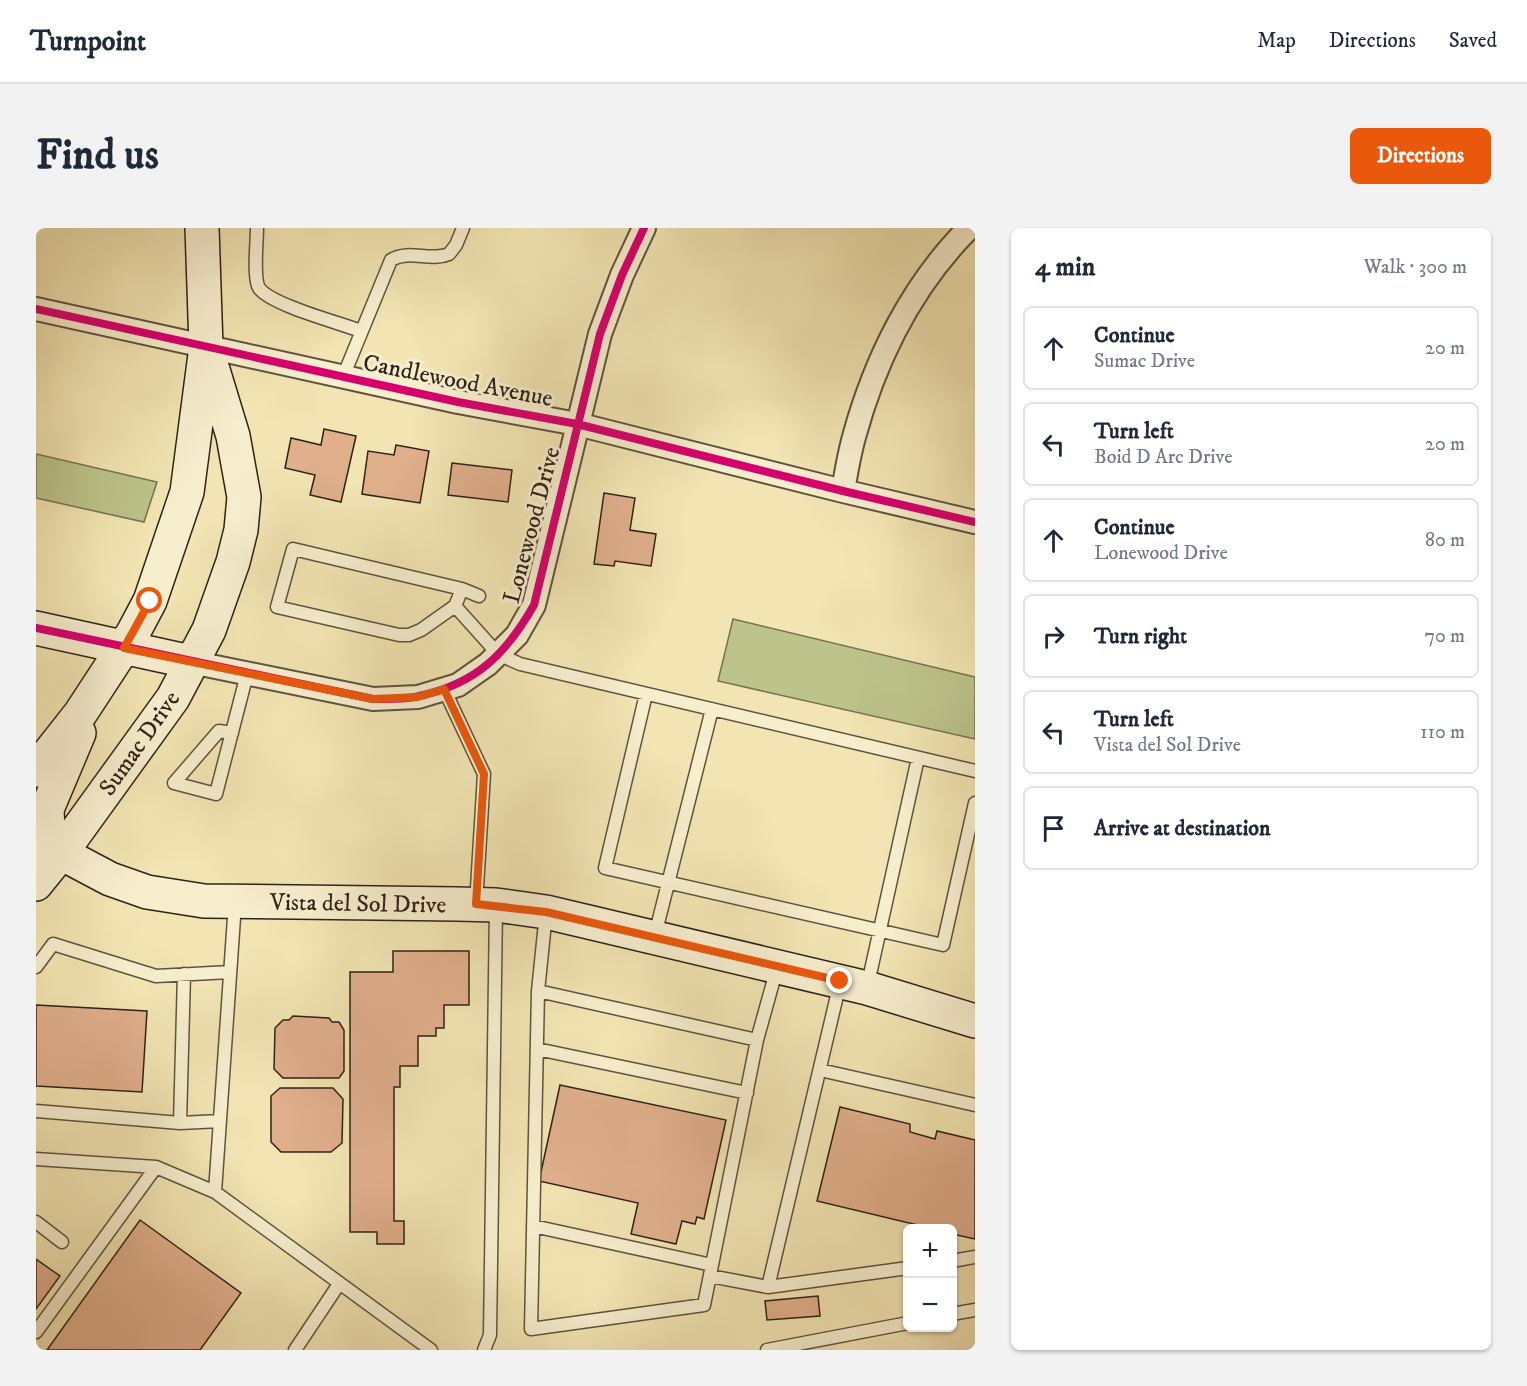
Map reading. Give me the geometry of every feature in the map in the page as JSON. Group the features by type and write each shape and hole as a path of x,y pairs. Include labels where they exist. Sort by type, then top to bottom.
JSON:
{"street":[{"name":"Sumac Drive","path":"36,770 80,714 124,648 150,601 188,492 206,347 202,228"},
{"name":"Lonewood Drive","path":"191,662 373,699 418,697 458,685 488,664 517,635 534,605 600,334 622,274 644,228"},
{"path":"843,491 853,438 890,338 922,284 969,228"},
{"name":"Candlewood Avenue","path":"36,309 343,377 577,424 975,522"},
{"name":"Sumac Drive","path":"36,884 48,853 174,698 209,630 233,562 241,530 244,497 233,436 206,347"},
{"path":"36,628 191,662"},
{"path":"48,853 47,809 99,685"},
{"name":"Vista del Sol Drive","path":"48,853 147,892 178,898 486,905 546,912 854,985 975,1021"}],"lane":[{"path":"257,228 258,287 269,297 292,307 361,331"},
{"path":"343,377 391,260 399,256 445,256 456,245 463,228"},
{"path":"462,589 455,606 421,630 409,635 399,635 278,607 293,549 462,589 479,596"},
{"path":"455,606 498,654 520,664 975,771"},
{"path":"232,733 219,731 174,783 216,794 232,733 247,674"},
{"path":"444,689 484,774 490,1335 484,1350"},
{"path":"646,694 605,868 943,945 975,803"},
{"path":"655,937 712,709"},
{"path":"768,1287 820,1070 854,985 880,931 918,758"},
{"path":"215,1192 235,901"},
{"path":"546,912 538,991 531,1329 704,1305 757,1040 777,967"},
{"path":"36,967 53,944 156,976 230,972"},
{"path":"180,1123 184,974"},
{"path":"538,991 757,1040"},
{"path":"537,1048 747,1093"},
{"path":"820,1070 975,1105"},
{"path":"36,1112 180,1123 220,1121"},
{"path":"36,1159 156,1167 215,1192 431,1350"},
{"path":"36,1332 156,1167"},
{"path":"36,1222 62,1242"},
{"path":"533,1226 711,1270 768,1287 903,1269"},
{"path":"957,1260 975,1257"},
{"path":"295,1350 339,1284"},
{"path":"957,1313 975,1310"},
{"path":"767,1350 903,1324"}],"green space":[{"path":"36,454 157,482 144,522 36,498"},
{"path":"733,619 975,677 975,739 718,681"}],"building":[{"path":"324,429 356,436 341,502 310,495 315,475 285,468 291,438 321,445"},
{"path":"396,445 429,451 420,503 362,494 368,451 394,455"},
{"path":"452,463 512,470 508,502 448,495"},
{"path":"604,493 635,498 630,530 656,534 651,566 615,561 614,566 594,564"},
{"path":"393,951 469,951 469,1005 444,1005 444,1028 436,1028 436,1036 418,1036 418,1066 400,1066 400,1087 394,1087 394,1221 404,1221 404,1244 377,1244 377,1232 350,1232 350,972 393,972"},
{"path":"36,1005 147,1011 142,1092 36,1086"},
{"path":"293,1016 329,1018 332,1022 339,1022 344,1030 344,1071 339,1078 283,1078 274,1069 275,1028 283,1020 289,1020"},
{"path":"560,1085 726,1120 704,1219 697,1217 695,1224 682,1221 676,1244 631,1234 638,1203 539,1181"},
{"path":"280,1088 333,1088 343,1099 342,1143 331,1152 281,1152 271,1142 271,1096"},
{"path":"840,1107 910,1124 910,1132 935,1139 937,1131 975,1140 975,1239 957,1235 957,1224 913,1224 817,1201"},
{"path":"140,1220 241,1293 200,1350 47,1350"},
{"path":"36,1259 60,1276 36,1309"},
{"path":"818,1296 820,1316 767,1320 765,1301"}],"cycle path":[{"path":"36,628 373,699 402,699 419,696 439,691 473,675 500,652 534,605 600,334 622,275 644,228"},
{"path":"36,309 458,402 577,424 975,522"}],"route":[{"path":"150,601 124,648 373,699 418,697 444,689 484,774 476,904 546,912 840,981"}]}
